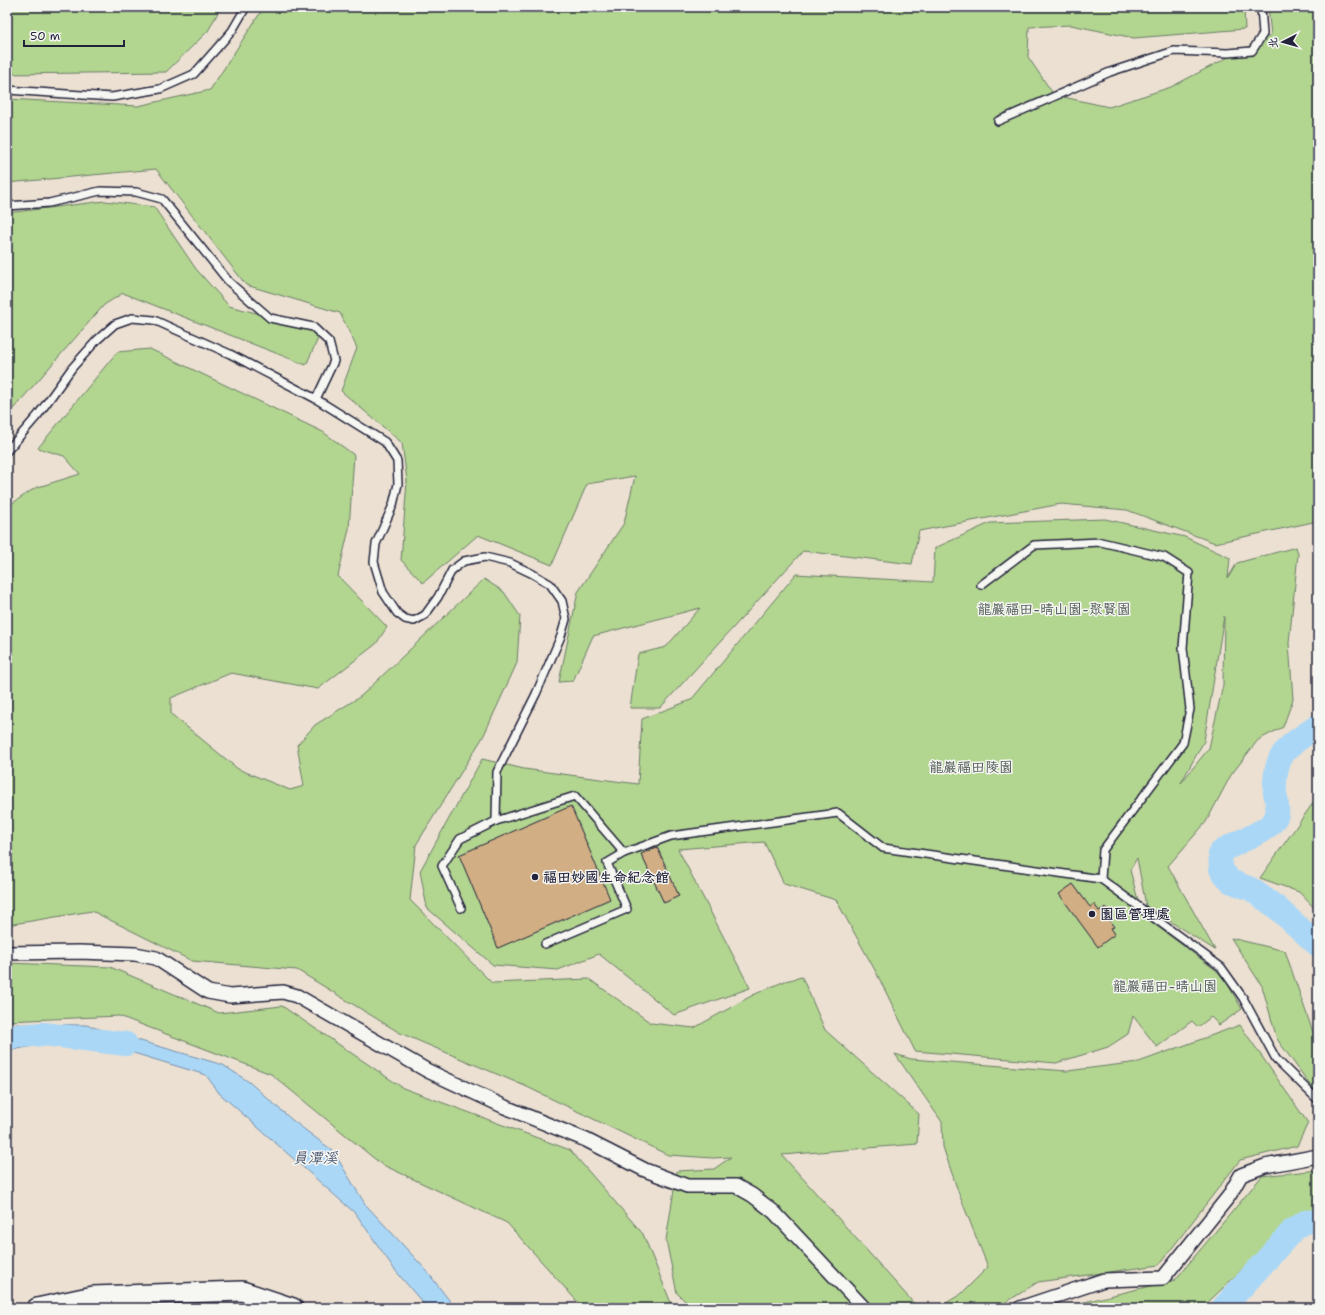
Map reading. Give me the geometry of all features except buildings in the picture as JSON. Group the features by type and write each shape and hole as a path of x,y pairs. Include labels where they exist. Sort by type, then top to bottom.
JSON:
{"street":[{"path":"7,953 79,952 136,954 156,958 208,992 230,996 283,992 297,996 428,1071 505,1107 586,1140 645,1170 687,1186 736,1186 752,1195 774,1212 864,1308"},
{"path":"1020,1308 1104,1280 1163,1278 1230,1196 1241,1175 1265,1166 1318,1156"},
{"path":"37,1308 93,1296 242,1291 293,1308"}],"lane":[{"path":"7,90 112,97 160,89 194,74 232,31 246,7"},
{"path":"998,121 1110,72 1174,50 1228,53 1252,51 1263,34 1261,7"},
{"path":"7,206 49,203 100,191 136,192 162,200 229,282 270,318 312,327 330,342 334,361 316,399"},
{"path":"7,451 38,415 72,368 97,340 115,324 132,318 154,320 230,354 316,399 385,442 397,461 398,484 392,505 376,544 374,562 383,592 396,613 405,619 414,621 425,616 438,597 452,570 464,561 485,557 510,563 531,572 550,584 562,600 566,618 561,636 536,694 497,772 496,821"},
{"path":"981,585 1034,545 1101,542 1164,557 1189,573 1184,648 1190,709 1183,743 1103,850 1101,879"},
{"path":"460,908 442,866 460,839 496,821 575,796 624,853"},
{"path":"545,944 627,909 607,863 624,853 670,836 838,813 883,848 1101,879 1221,967 1242,998 1276,1059 1318,1100"}],"green space":[{"path":"7,7 221,7 208,31 166,72 7,74"},
{"path":"264,7 1244,7 1245,29 1134,38 1071,25 1029,27 1028,57 1054,95 1109,107 1171,87 1271,35 1268,7 1318,7 1318,521 1215,543 1127,510 1061,504 919,531 912,564 803,551 660,708 630,708 638,654 666,647 700,608 593,636 573,681 559,682 578,592 624,523 635,476 587,484 552,565 478,535 423,583 401,560 407,481 402,443 341,391 357,348 340,313 246,285 156,169 7,183 7,99 138,106 210,90"},
{"path":"105,201 154,207 196,269 229,306 322,330 306,365 123,293 104,305 7,416 7,213"},
{"path":"150,349 323,432 354,455 349,529 338,576 387,627 376,644 318,689 231,673 171,698 171,714 238,769 290,790 304,786 297,745 315,725 361,696 484,579 504,592 520,616 517,663 483,737 416,845 410,900 492,983 589,979 651,1023 694,1028 753,995 785,981 802,977 825,1030 919,1114 917,1144 782,1155 918,1308 692,1308 677,1293 666,1240 677,1171 714,1169 731,1157 713,1158 668,1155 525,1086 400,1033 297,970 192,961 92,911 7,925 7,507 35,488 80,474 64,456 38,448 117,352"},
{"name":"龍巖福田陵園","path":"1105,519 1185,537 1230,558 1228,578 1237,563 1296,547 1298,554 1289,643 1293,699 1283,727 1258,740 1231,775 1206,822 1168,866 1215,950 1146,906 1137,858 1130,870 1142,915 1217,971 1227,983 1242,1009 1219,1025 1211,1017 1198,1027 1192,1021 1157,1047 1133,1016 1128,1034 1108,1047 1056,1063 915,1051 876,972 836,900 784,884 764,842 678,849 750,988 674,1015 599,954 558,970 493,965 427,908 420,871 482,759 524,769 638,784 642,719 691,700 796,574 933,582 935,548 990,523","holes":["1224,616 1223,685 1209,748 1181,783 1204,741"]},
{"path":"1318,796 1318,912 1299,892 1260,878"},
{"path":"1231,938 1285,951 1318,1047 1318,1093 1310,1085 1277,1039 1262,986"},
{"path":"7,963 110,967 219,1013 282,1006 403,1088 570,1150 643,1234 673,1308 583,1308 507,1223 381,1164 271,1074 119,1016 7,1021"},
{"path":"1240,1025 1308,1123 1297,1146 1240,1160 1159,1265 1038,1282 997,1308 938,1308 961,1294 988,1267 959,1194 943,1147 942,1122 895,1054 911,1059 1067,1071 1139,1062"},
{"path":"1318,1170 1318,1213 1294,1220 1202,1308 1060,1308 1175,1280 1262,1176"}],"water":[{"name":"員潭溪","path":"7,1024 86,1025 223,1065 249,1082 292,1120 333,1151 365,1204 426,1270 455,1308 427,1308 395,1270 356,1214 219,1093 206,1075 81,1037 7,1051"}],"waterway":[{"path":"1318,726 1291,745 1280,759 1275,779 1277,812 1272,823 1266,828 1234,844 1220,853 1221,869 1230,881 1251,889 1276,907 1318,945"},
{"name":"員潭溪","path":"7,1037 43,1034 126,1044"},
{"path":"1223,1308 1294,1229 1305,1222 1318,1221"}],"place":[{"name":"福田妙國生命紀念館","path":"535,877"},
{"name":"園區管理處","path":"1092,914"}],"park label":[{"name":"龍巖福田-晴山園-聚賢園","path":"1054,609"},
{"name":"龍巖福田-晴山園","path":"1165,986"}]}
